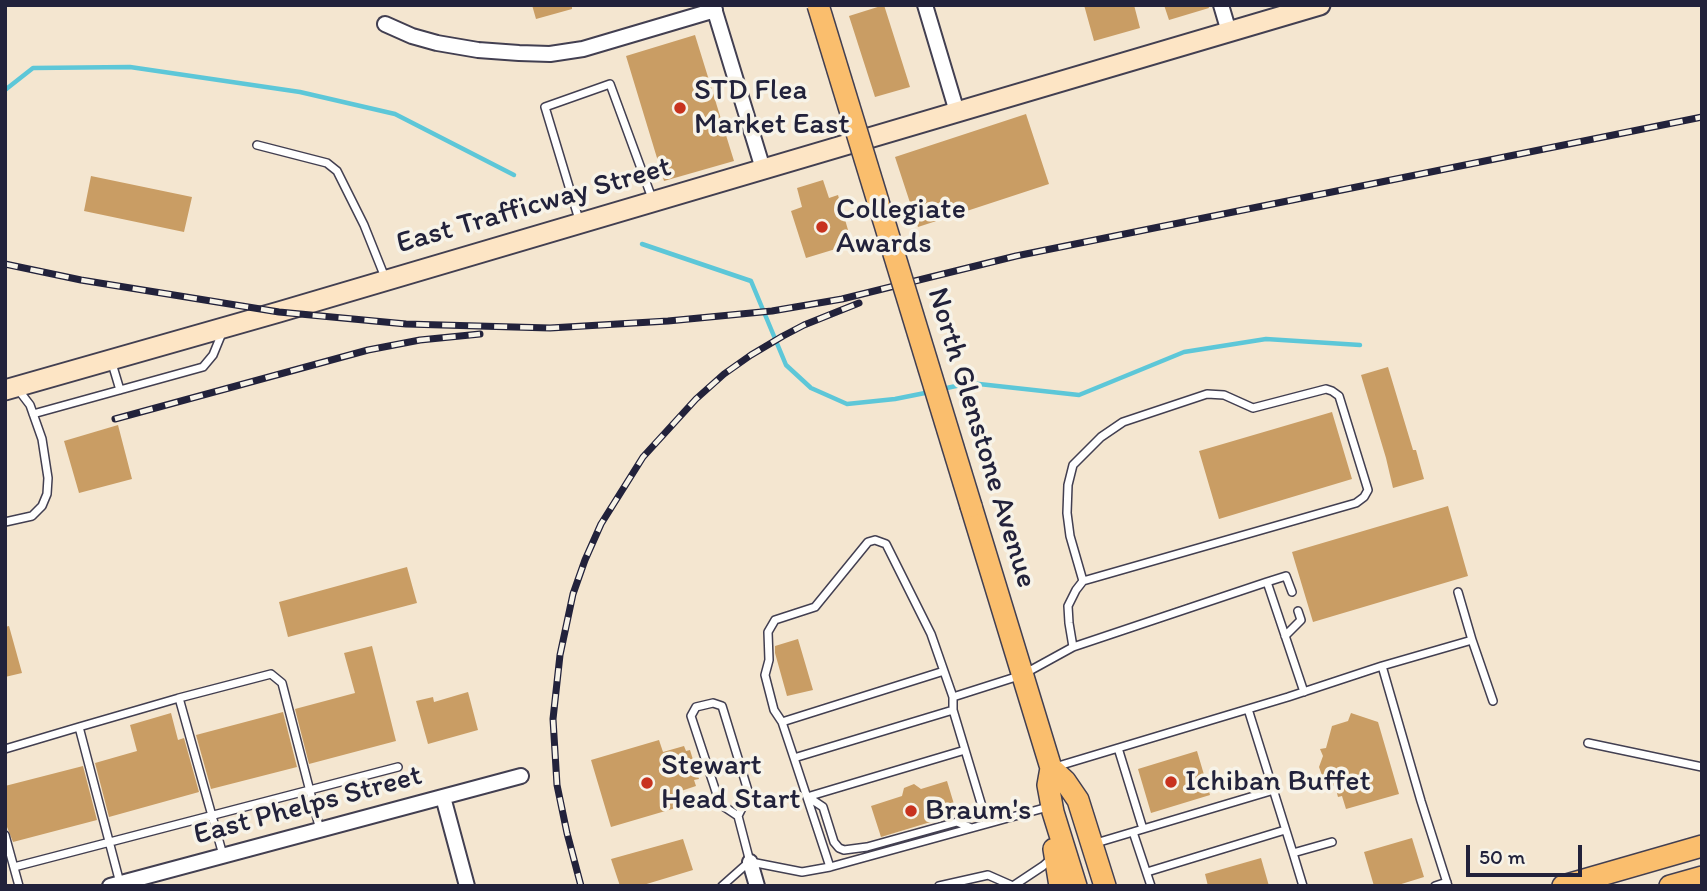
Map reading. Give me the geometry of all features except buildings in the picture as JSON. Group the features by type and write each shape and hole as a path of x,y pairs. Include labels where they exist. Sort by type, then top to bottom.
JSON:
{"main road":[{"name":"North Glenstone Avenue","path":"818,5 1051,768 1048,785 1060,854"},
{"name":"East Trafficway Street","path":"11,388 387,281 1320,5"},
{"name":"North Glenstone Avenue","path":"1051,768 1065,781 1078,800 1104,886"},
{"path":"1563,886 1702,846"},
{"path":"1060,854 1060,886"},
{"path":"1060,854 1076,886"},
{"path":"1670,886 1702,877"}],"street":[{"path":"925,5 957,112"},
{"path":"1221,5 1229,32"},
{"path":"385,24 437,43 478,50 550,54 583,49 714,8 763,169"},
{"name":"East Phelps Street","path":"115,884 521,776"},
{"path":"443,797 467,886"},
{"path":"750,862 757,886"}],"lane":[{"path":"580,223 545,107 610,84 653,202"},
{"path":"257,145 327,163 337,171 364,225 387,281"},
{"path":"33,414 203,367 216,350 223,328"},
{"path":"111,360 120,390"},
{"path":"5,522 32,516 42,506 47,494 48,478 42,439 30,405 11,388"},
{"path":"1073,647 1068,606 1083,581 1356,503 1364,497 1368,490 1339,396 1326,389 1253,408 1224,395 1207,394 1123,422 1101,437 1073,465 1068,485 1070,536 1083,581"},
{"path":"830,867 782,722 774,710 765,675 769,660 768,632 775,620 815,607 868,542 875,540 886,544 931,634 953,697 953,710 987,823"},
{"path":"953,697 1022,675 1073,647 1286,576 1292,592"},
{"path":"1267,582 1304,692"},
{"path":"1458,592 1493,701"},
{"path":"1285,636 1301,620 1298,611"},
{"path":"1051,768 1472,640"},
{"path":"1382,666 1448,884 1435,886"},
{"path":"782,722 944,671"},
{"path":"5,749 271,674 282,682 320,830"},
{"path":"179,698 223,855"},
{"path":"738,816 720,804 691,716 696,707 713,702 722,706 749,794 738,816 750,862"},
{"path":"1248,709 1303,886"},
{"path":"794,758 953,710"},
{"path":"79,727 109,842 115,884"},
{"path":"1588,743 1702,767"},
{"path":"1118,748 1143,829"},
{"path":"807,797 965,750"},
{"path":"14,867 398,766"},
{"path":"1092,845 1274,790"},
{"path":"807,797 823,807 834,842 844,850 867,848 957,822 970,828"},
{"path":"750,862 802,872 830,867 987,823 1053,809"},
{"path":"1147,872 1285,830"},
{"path":"1133,832 1151,886"},
{"path":"5,835 19,886"},
{"path":"1293,853 1332,842"},
{"path":"939,886 988,875 1013,886 1060,854"},
{"path":"722,886 750,862"}],"waterway":[{"path":"5,90 33,68 130,67 300,92 395,114 514,175"},
{"path":"642,244 751,281 786,365 811,388 847,404 930,392"},
{"path":"942,389 970,383 1079,395 1184,352 1266,339 1360,345"}],"railway":[{"path":"5,264 81,280 279,312 406,324 550,328 668,321 772,311 842,299 1016,256 1702,117"},
{"path":"581,886 557,785 553,719 560,655 573,594 601,524 643,457 696,399 724,374 783,336 859,303"},
{"path":"115,419 368,350 420,340 480,334"}],"place":[{"name":"STD Flea Market East","path":"680,108"},
{"name":"Collegiate Awards","path":"822,227"},
{"name":"Ichiban Buffet","path":"1171,782"},
{"name":"Stewart Head Start","path":"647,783"},
{"name":"Braum's","path":"911,811"}]}
